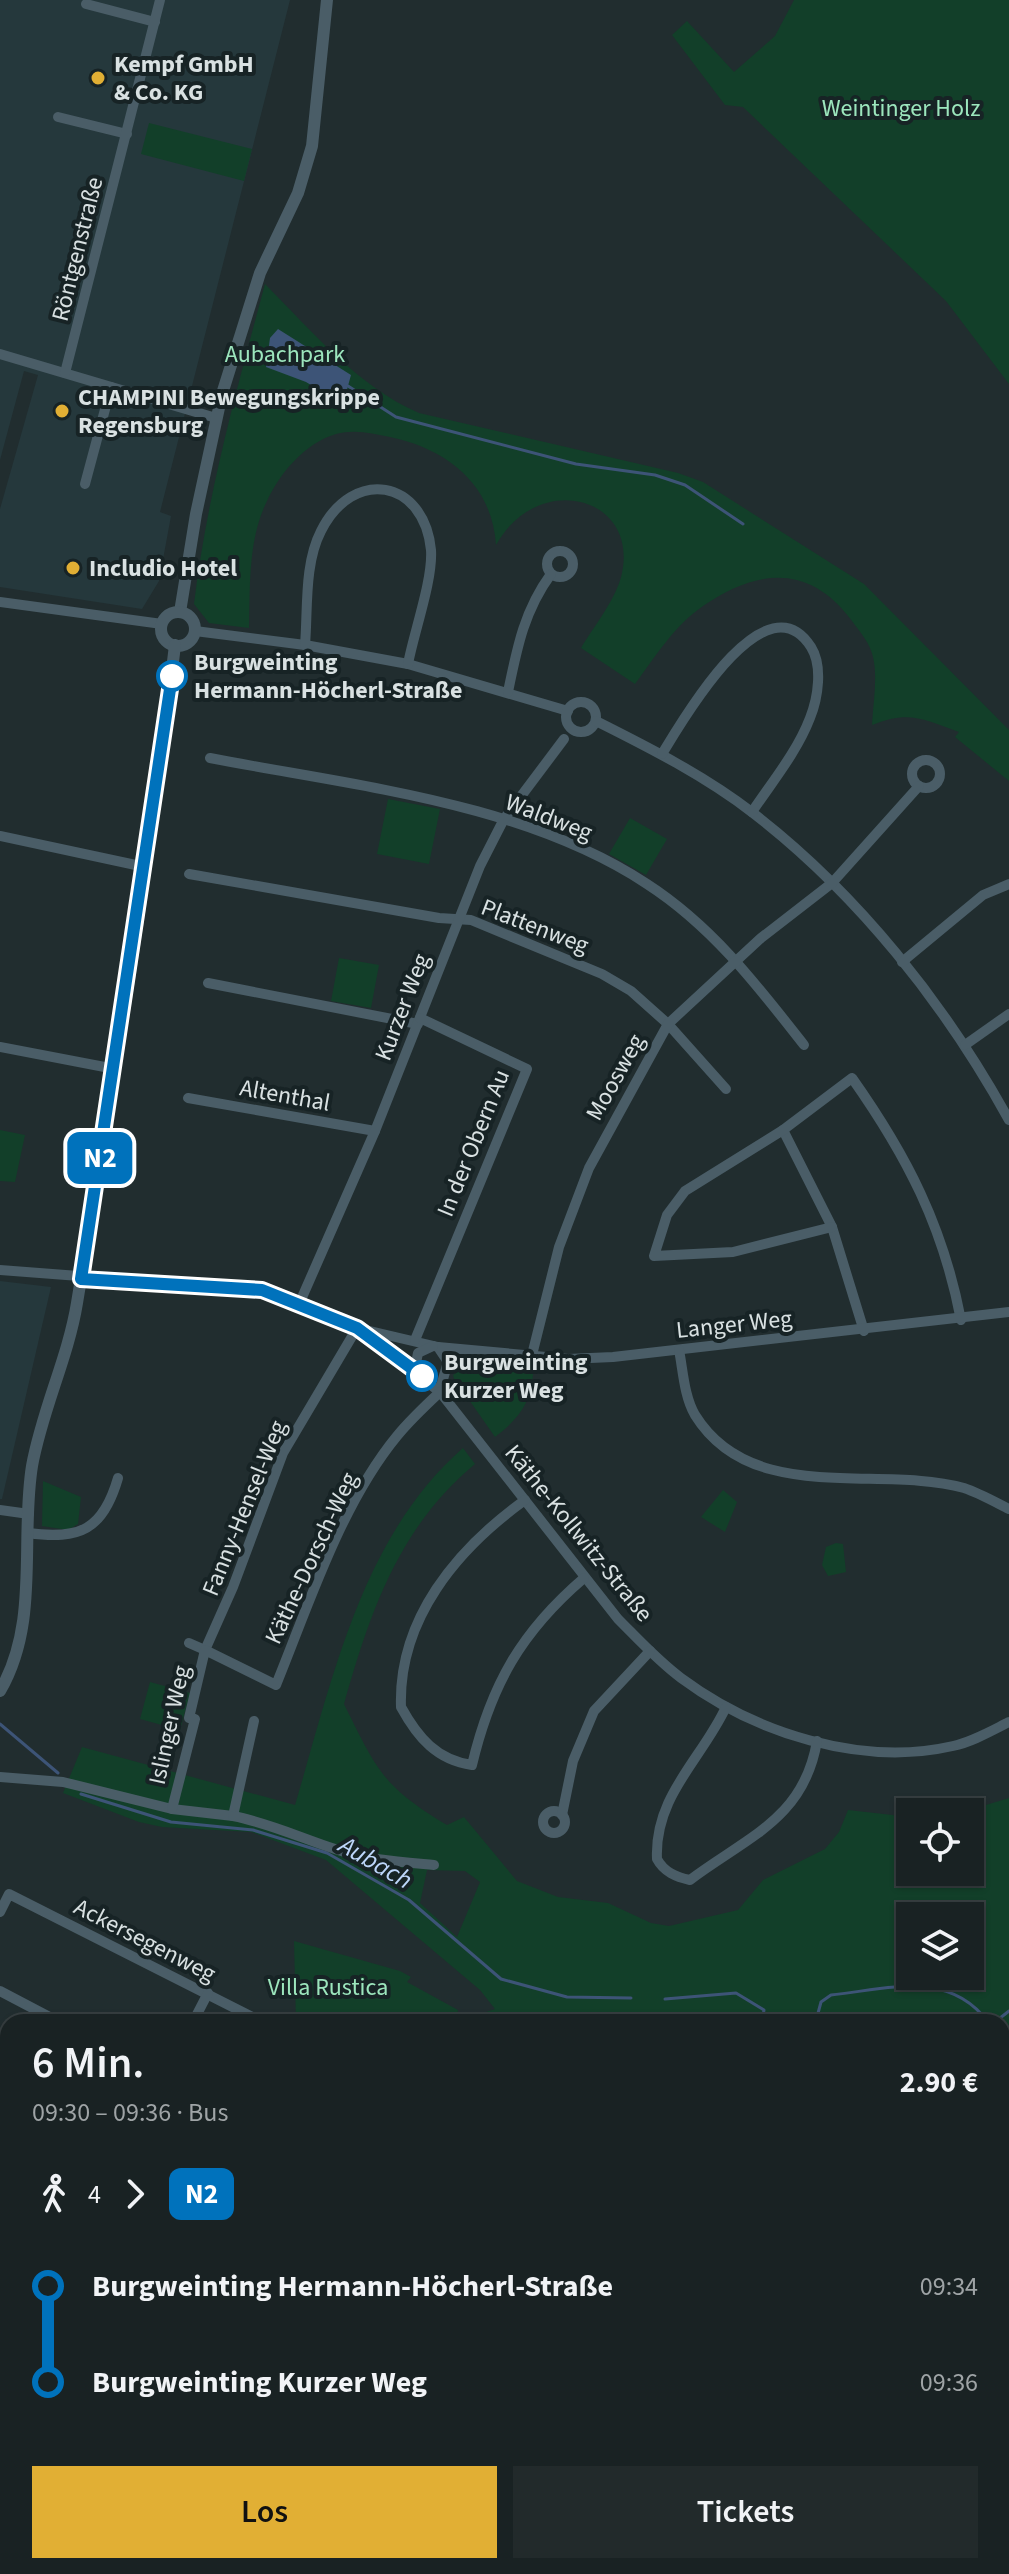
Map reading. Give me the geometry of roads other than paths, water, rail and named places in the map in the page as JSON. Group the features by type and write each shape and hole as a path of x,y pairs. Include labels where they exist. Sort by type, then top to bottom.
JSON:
{"street":[{"name":"Röntgenstraße","path":"65,373 160,0"},
{"path":"180,612 216,418 260,273 298,193 309,159 318,118 327,0"},
{"path":"86,4 155,22"},
{"path":"58,117 127,134"},
{"path":"0,354 216,418"},
{"path":"85,484 111,387"},
{"path":"305,645 311,563 320,532 348,496 374,488 391,490 414,506 428,533 431,550 428,580 408,664"},
{"path":"508,692 521,629 529,607 551,574"},
{"path":"0,602 162,624"},
{"path":"180,612 192,618 195,631 188,642 175,645 164,638 162,624 172,613 180,612"},
{"path":"662,754 700,691 726,659 762,633 787,629 798,634 813,650 817,666 818,688 811,717 799,741 752,812"},
{"path":"195,631 305,645 408,664 568,711"},
{"path":"0,1691 20,1642 27,1592 32,1466 44,1414 72,1327 81,1279 145,867 175,645"},
{"path":"577,703 586,703 595,712 596,721 590,730 576,732 568,725 568,711 577,703"},
{"path":"596,721 662,754 752,812 832,883 902,962 965,1045 1009,1120"},
{"name":"Kurzer Weg","path":"300,1302 375,1131 457,919 504,819 564,739"},
{"name":"Waldweg","path":"210,758 421,798 504,819 572,845 648,884 736,959 804,1045"},
{"name":"Moosweg","path":"532,1355 559,1247 589,1168 668,1024 736,959 832,883 919,786"},
{"path":"0,836 145,867"},
{"name":"Plattenweg","path":"189,874 471,920 602,974 631,991 668,1024 726,1089"},
{"path":"902,962 983,895 1009,884"},
{"name":"In der Obern Au","path":"208,983 419,1021 527,1069 415,1340"},
{"path":"965,1045 1009,1014"},
{"path":"0,1047 115,1069"},
{"path":"832,1227 733,1252 654,1256 667,1215 685,1191 783,1130 852,1078 897,1145 928,1208 949,1261 961,1320"},
{"name":"Altenthal","path":"188,1098 375,1131"},
{"path":"783,1130 832,1227 864,1331"},
{"name":"Langer Weg","path":"0,1270 81,1279 222,1285 262,1290 300,1302 357,1328 436,1346 568,1359 864,1331 1009,1312"},
{"name":"Käthe-Kollwitz-Straße","path":"357,1328 420,1373 442,1394 584,1578 650,1651 678,1676 726,1707 756,1722 817,1741 870,1752 924,1751 955,1746 1009,1722"},
{"name":"Fanny-Hensel-Weg","path":"205,1650 233,1587 283,1453 357,1328"},
{"path":"443,1374 432,1378 420,1373 416,1363 418,1353 436,1346 448,1362"},
{"path":"442,1394 443,1374 448,1362 463,1348"},
{"path":"679,1350 695,1415 719,1441 745,1458 796,1474 829,1479 901,1480 965,1488 1009,1509"},
{"name":"Käthe-Dorsch-Weg","path":"205,1650 276,1685 328,1558 362,1490 397,1436 442,1394"},
{"path":"28,1533 61,1537 76,1532 108,1510 118,1478"},
{"path":"525,1500 450,1567 436,1586 415,1632 405,1669 401,1707 432,1750 456,1763 472,1765 486,1714 531,1628 584,1578"},
{"path":"0,1510 29,1514"},
{"path":"189,1643 205,1650"},
{"name":"Islinger Weg","path":"172,1809 195,1719 189,1718 205,1650"},
{"path":"562,1815 573,1761 594,1711 650,1651"},
{"path":"726,1707 677,1781 660,1826 657,1859 664,1868 681,1878 690,1880 778,1819 800,1794 817,1741"},
{"path":"233,1816 254,1721"},
{"name":"Islinger Weg","path":"0,1777 63,1782 172,1809 233,1816 276,1827 337,1850 387,1861 434,1865"},
{"name":"Ackersegenweg","path":"0,1912 9,1894 247,2014"},
{"path":"0,1991 44,2014"},
{"path":"197,2014 208,1993"}],"water":[{"path":"278,329 351,375 346,393 334,399 306,382 266,367 270,338"}],"waterway":[{"path":"348,386 396,417 576,464 655,475 685,485 743,524"},
{"name":"Aubach","path":"0,1724 58,1773"},
{"name":"Aubach","path":"81,1794 171,1822 253,1830 327,1853 409,1900 501,1979 567,1997 631,1998"},
{"name":"Aubach","path":"818,2014 821,2002 831,1995 916,1986 955,1995 980,2014"},
{"name":"Aubach","path":"665,1999 736,1993 764,2010 763,2014"},
{"name":"Aubach","path":"1005,2014 1009,2011"}],"place":[{"name":"Kempf GmbH & Co. KG","path":"98,78"},
{"name":"CHAMPINI Bewegungskrippe Regensburg","path":"62,411"},
{"name":"Includio Hotel","path":"73,568"},
{"name":"Burgweinting Hermann-Höcherl-Straße","path":"172,676"},
{"name":"Burgweinting Kurzer Weg","path":"422,1376"}],"park label":[{"name":"Weintinger Holz","path":"901,108"},
{"name":"Aubachpark","path":"285,354"},
{"name":"Villa Rustica","path":"328,1987"}]}
